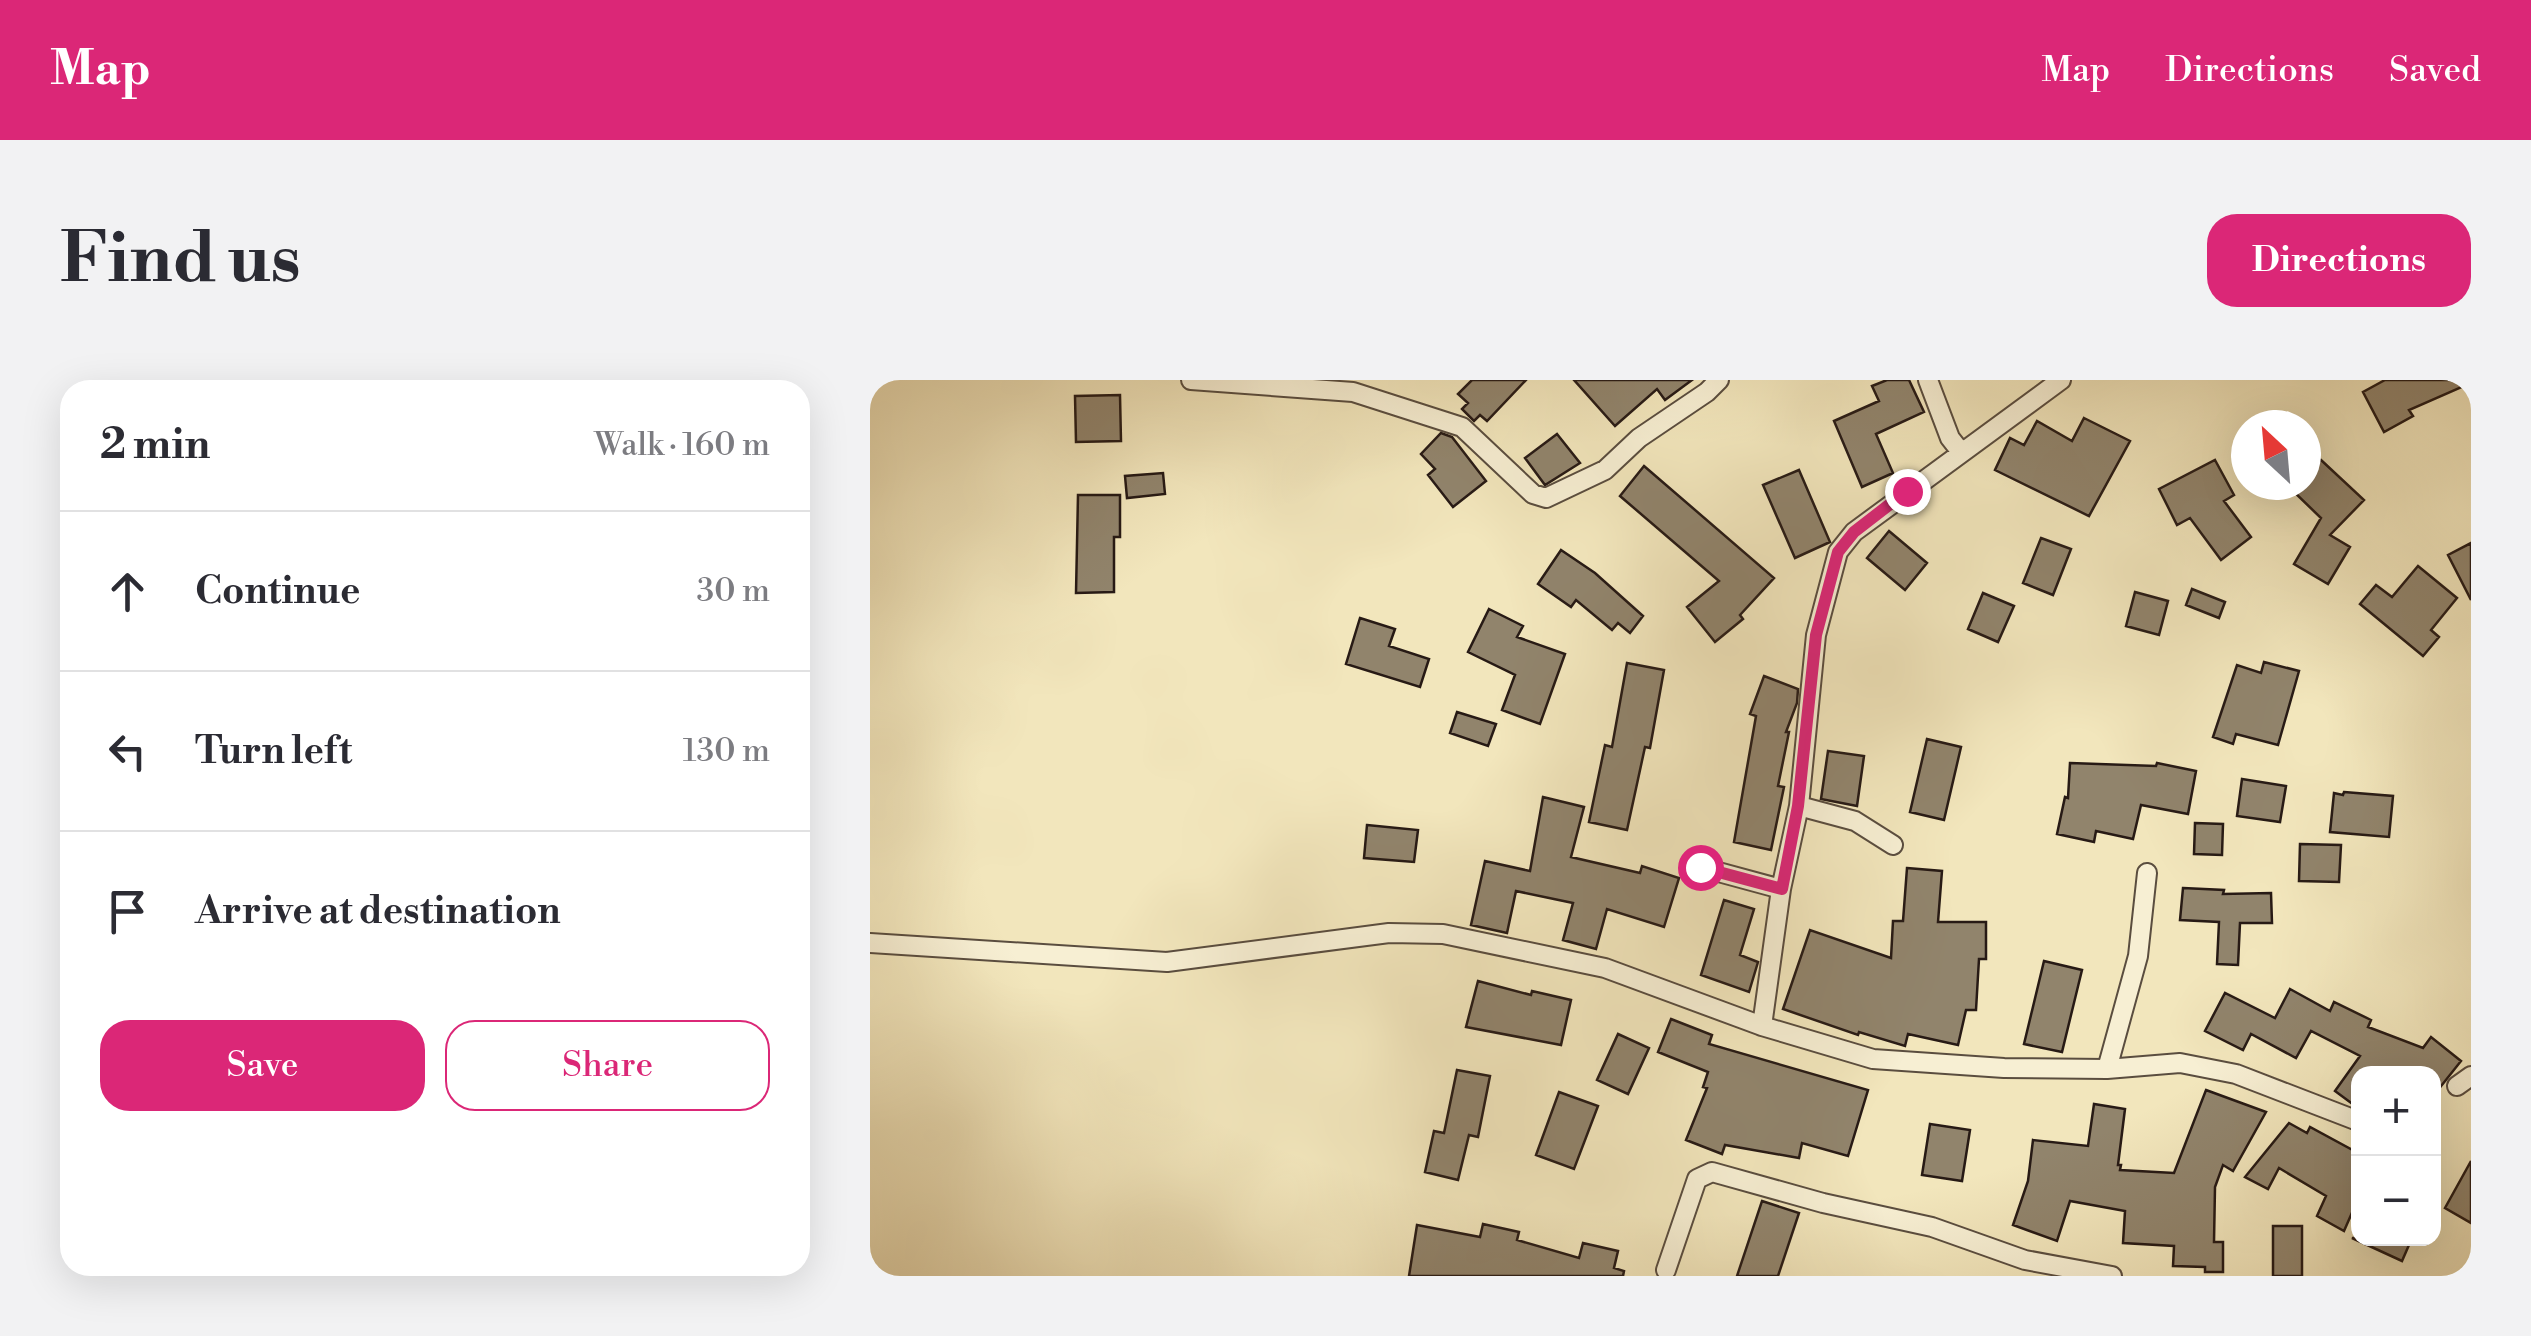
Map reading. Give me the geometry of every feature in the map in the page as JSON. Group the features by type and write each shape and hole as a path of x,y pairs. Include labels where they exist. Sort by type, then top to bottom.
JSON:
{"street":[{"path":"1191,380 1353,392 1462,427 1533,494 1546,498 1605,470 1639,438 1719,380"},
{"path":"1928,380 1950,438 1960,452"},
{"path":"1762,1026 1798,806 1816,635 1838,552 1854,532 2062,380"},
{"path":"1798,806 1856,820 1893,845"},
{"path":"1700,867 1782,889"},
{"path":"2107,1068 2138,956 2147,872"},
{"path":"870,942 1167,962 1389,933 1443,934 1606,968 1762,1026 1873,1059 2004,1068 2180,1063 2236,1074 2351,1118"},
{"path":"1666,1270 1698,1180 1712,1172 1932,1228 2025,1260 2112,1276"}],"building":[{"path":"1472,380 1526,380 1487,421 1480,415 1474,421 1462,409 1468,403 1458,394"},
{"path":"1574,380 1692,380 1665,400 1657,389 1615,426"},
{"path":"1887,380 1909,380 1924,412 1876,434 1893,473 1862,487 1834,421 1879,401 1872,386"},
{"path":"2385,380 2471,383 2409,410 2413,416 2384,432 2363,392"},
{"path":"1120,395 1121,441 1076,442 1075,396"},
{"path":"2084,418 2130,441 2089,516 1995,470 2010,438 2024,445 2037,421 2072,441"},
{"path":"1441,433 1452,437 1486,481 1453,507 1428,475 1435,469 1421,454"},
{"path":"1557,434 1580,463 1545,485 1525,458"},
{"path":"2215,460 2231,489 2231,497 2224,501 2251,537 2221,560 2190,518 2177,525 2159,489"},
{"path":"2321,460 2364,500 2330,535 2350,547 2328,584 2294,564 2321,518 2302,500 2321,500"},
{"path":"1644,466 1774,578 1740,615 1743,619 1715,642 1687,607 1719,581 1620,496"},
{"path":"1799,470 1830,542 1795,558 1763,485"},
{"path":"1163,473 1165,494 1127,498 1125,476"},
{"path":"1078,495 1120,495 1120,537 1114,537 1114,592 1076,593"},
{"path":"1889,531 1927,563 1905,590 1867,558"},
{"path":"2041,538 2071,549 2053,595 2023,583"},
{"path":"2471,543 2471,600 2448,555"},
{"path":"1561,550 1595,573 1643,616 1630,633 1618,623 1612,630 1576,600 1571,607 1538,584"},
{"path":"2418,566 2457,598 2431,630 2439,637 2423,656 2360,604 2376,585 2392,597"},
{"path":"2192,589 2225,602 2219,618 2186,605"},
{"path":"2135,592 2168,601 2159,635 2126,626"},
{"path":"1983,593 2014,606 1998,642 1968,629"},
{"path":"1489,609 1523,626 1517,637 1565,654 1540,724 1502,710 1515,675 1468,652"},
{"path":"1360,618 1395,629 1389,646 1429,659 1420,687 1346,664"},
{"path":"2264,662 2299,671 2278,745 2236,734 2233,744 2213,737 2237,665 2261,673"},
{"path":"1627,663 1664,670 1650,748 1645,747 1627,830 1589,822 1605,745 1612,747"},
{"path":"1764,676 1798,689 1786,732 1778,786 1784,787 1771,850 1734,842 1756,716 1750,714"},
{"path":"1457,712 1496,724 1488,746 1450,733"},
{"path":"1927,739 1961,747 1944,820 1910,812"},
{"path":"1828,751 1864,756 1857,806 1821,799"},
{"path":"2070,763 2157,763 2196,771 2188,814 2141,805 2133,839 2096,831 2094,842 2057,834 2065,797 2068,798"},
{"path":"2242,779 2286,786 2280,822 2237,816"},
{"path":"2334,793 2393,796 2389,837 2330,832"},
{"path":"1543,797 1584,807 1571,857 1640,873 1642,866 1679,878 1664,927 1607,909 1596,949 1563,940 1573,903 1516,891 1507,933 1471,925 1485,861 1530,871"},
{"path":"2195,823 2223,824 2222,855 2194,854"},
{"path":"1367,825 1418,830 1414,862 1364,858"},
{"path":"2300,844 2341,845 2339,882 2299,881"},
{"path":"1907,868 1942,871 1938,922 1986,922 1986,959 1979,959 1976,1010 1966,1010 1958,1045 1908,1034 1905,1046 1859,1032 1858,1035 1783,1009 1810,930 1891,958 1893,921 1903,921"},
{"path":"2183,888 2224,890 2223,894 2271,893 2272,923 2240,923 2238,965 2217,964 2219,922 2180,920"},
{"path":"1724,900 1754,909 1740,955 1758,962 1749,992 1701,975"},
{"path":"2044,961 2082,970 2062,1052 2024,1044"},
{"path":"1478,981 1531,995 1532,991 1571,1000 1561,1045 1466,1027"},
{"path":"2290,989 2330,1011 2334,1002 2371,1020 2368,1027 2423,1048 2431,1037 2461,1061 2441,1086 2441,1066 2353,1066 2360,1056 2311,1031 2296,1058 2251,1034 2243,1050 2205,1031 2225,993 2275,1018"},
{"path":"1671,1019 1712,1035 1709,1044 1868,1090 1848,1156 1802,1143 1799,1158 1725,1145 1722,1154 1686,1140 1707,1088 1703,1087 1708,1072 1658,1052"},
{"path":"1618,1034 1649,1048 1628,1094 1597,1080"},
{"path":"2351,1069 2351,1103 2335,1091"},
{"path":"1457,1070 1490,1076 1478,1137 1469,1135 1458,1180 1425,1172 1434,1131 1444,1133"},
{"path":"2206,1090 2266,1112 2233,1171 2223,1165 2215,1187 2214,1242 2223,1242 2223,1272 2173,1266 2174,1246 2123,1243 2125,1211 2070,1201 2057,1241 2013,1225 2028,1181 2033,1140 2088,1146 2094,1104 2125,1109 2120,1170 2174,1173"},
{"path":"1559,1092 1598,1106 1574,1169 1536,1155"},
{"path":"2289,1123 2307,1133 2310,1127 2351,1149 2351,1215 2344,1231 2317,1216 2326,1196 2279,1168 2268,1189 2245,1177"},
{"path":"1930,1124 1970,1130 1962,1181 1922,1175"},
{"path":"2471,1161 2471,1223 2445,1208"},
{"path":"1762,1201 1799,1213 1778,1276 1737,1276"},
{"path":"1483,1224 1519,1232 1517,1240 1579,1258 1583,1243 1618,1251 1614,1268 1624,1271 1623,1276 1409,1276 1417,1225 1480,1237"},
{"path":"2273,1226 2302,1226 2302,1276 2273,1276"},
{"path":"2369,1246 2409,1246 2402,1261"}],"route":[{"path":"1700,867 1782,889 1798,806 1816,635 1838,552 1854,532 1907,491"}]}
